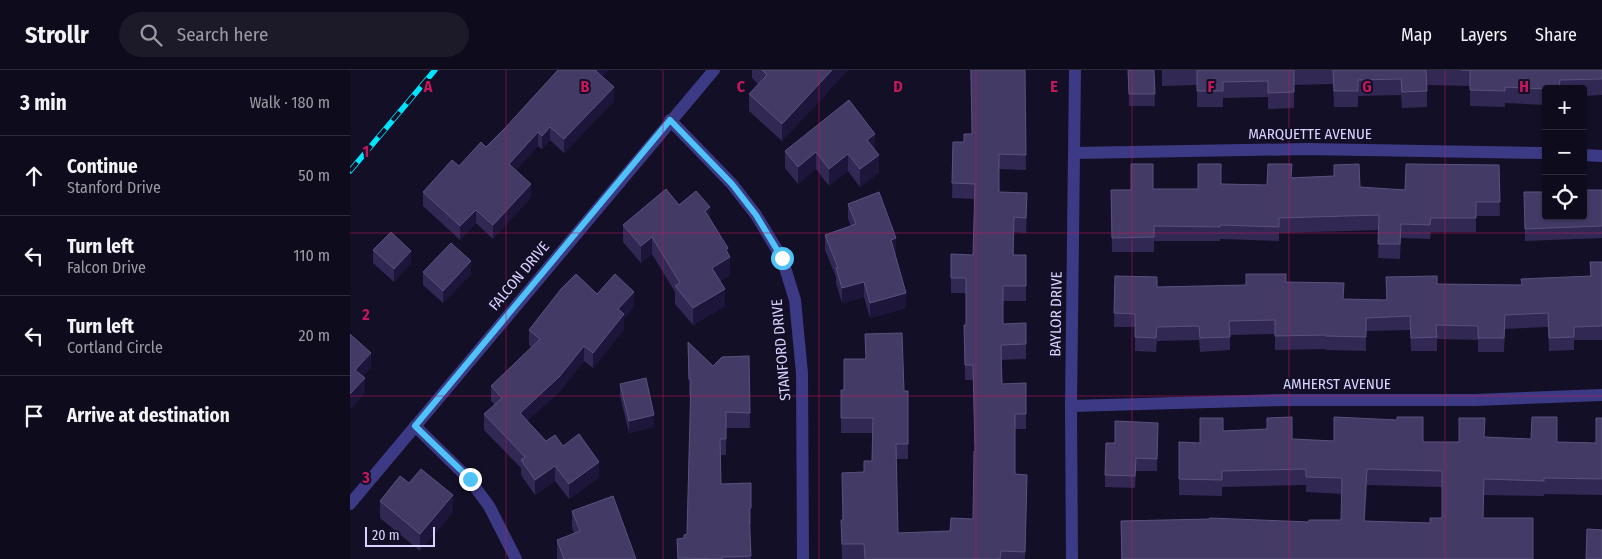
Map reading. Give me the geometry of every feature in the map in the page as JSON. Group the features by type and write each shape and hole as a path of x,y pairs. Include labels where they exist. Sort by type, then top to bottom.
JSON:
{"street":[{"name":"FALCON DRIVE","path":"350,504 670,120 714,70"},
{"name":"BAYLOR DRIVE","path":"1072,559 1071,406 1075,70"},
{"name":"STANFORD DRIVE","path":"670,120 732,184 756,215 782,258 795,300 802,373 803,559"},
{"name":"MARQUETTE AVENUE","path":"1074,153 1307,149 1542,153"},
{"path":"1587,155 1602,156"},
{"name":"AMHERST AVENUE","path":"1071,406 1282,400 1475,400 1602,396"},
{"path":"415,426 470,479 489,506 516,559"}],"building":[{"path":"558,70 596,70 614,87 564,139 550,127 542,136 538,132 509,164 531,184 493,225 476,210 460,226 423,192 452,160 459,166 481,142 486,147"},
{"path":"762,70 832,70 782,124 749,94 767,75"},
{"path":"971,70 1025,70 1026,155 999,154 999,192 1027,193 1026,218 1014,217 1013,255 1026,255 1026,286 1003,286 1003,324 1026,323 1026,344 1001,345 1002,384 1026,383 1026,414 1015,414 1015,474 1027,475 1025,552 1001,551 1000,559 865,559 864,544 842,544 842,473 864,472 864,461 872,461 873,418 841,418 841,390 844,390 844,359 866,359 865,334 902,333 904,391 908,391 908,444 896,444 898,533 950,531 951,518 973,519 975,452 973,365 965,365 966,278 951,278 951,254 973,255 975,184 952,183 953,142 964,142 964,134 972,134"},
{"path":"1128,70 1154,70 1155,94 1129,94"},
{"path":"1197,70 1294,70 1294,92 1268,93 1268,81 1223,82 1223,91 1197,91"},
{"path":"1333,70 1426,70 1427,91 1402,92 1401,79 1358,80 1358,91 1334,91"},
{"path":"1470,70 1602,70 1602,79 1560,80 1559,85 1542,85 1542,89 1505,87 1505,91 1470,90"},
{"path":"849,100 875,134 867,140 879,155 860,169 848,154 829,169 816,152 798,167 785,151"},
{"path":"1131,164 1153,164 1153,189 1198,189 1198,164 1221,164 1221,184 1267,185 1268,164 1292,164 1291,178 1334,176 1334,165 1359,164 1360,187 1405,190 1406,164 1499,165 1500,202 1476,202 1476,218 1431,218 1430,225 1401,224 1400,244 1378,244 1379,215 1279,218 1279,227 1220,225 1220,227 1154,226 1154,237 1112,238 1111,190 1131,190"},
{"path":"666,189 679,205 696,191 710,207 705,211 728,248 726,250 730,257 712,268 725,289 693,308 675,286 680,283 652,237 641,246 623,225"},
{"path":"1587,190 1602,190 1602,226 1525,229 1524,192 1542,192 1542,220 1587,220"},
{"path":"879,192 896,238 891,240 906,293 870,303 864,282 842,288 836,268 838,268 825,235 856,224 848,204"},
{"path":"391,232 411,251 394,269 373,250"},
{"path":"451,243 471,261 443,291 423,272"},
{"path":"1590,262 1602,262 1602,326 1574,327 1574,337 1549,338 1548,313 1505,315 1504,338 1478,338 1478,326 1436,325 1437,337 1411,338 1410,316 1366,318 1366,337 1326,335 1275,336 1275,320 1229,321 1230,337 1200,338 1199,326 1157,327 1156,338 1135,337 1135,314 1114,313 1115,276 1157,277 1157,287 1246,285 1246,274 1286,274 1286,282 1344,283 1343,299 1387,300 1386,277 1437,276 1437,284 1522,285 1521,279 1591,276"},
{"path":"576,274 597,294 615,274 634,292 618,309 624,314 593,353 584,346 559,377 520,413 546,441 555,435 563,446 579,434 599,462 569,484 555,466 535,480 521,460 525,457 484,414 502,398 491,386 540,339 529,330 561,289"},
{"path":"350,334 371,353 355,370 365,378 350,394"},
{"path":"688,342 713,366 722,357 749,356 750,413 726,412 726,439 720,439 721,484 751,483 751,508 749,509 751,556 722,557 722,559 678,558 677,539 684,538 684,535 687,534 691,379 689,379"},
{"path":"646,378 654,415 629,421 620,384"},
{"path":"1292,417 1292,439 1334,441 1334,417 1397,420 1397,417 1423,417 1423,442 1459,442 1459,418 1485,418 1484,437 1531,439 1532,417 1557,417 1557,442 1596,443 1596,418 1602,418 1602,479 1544,478 1544,481 1484,479 1483,518 1533,518 1533,559 1122,559 1121,521 1210,518 1309,522 1309,520 1341,520 1342,478 1306,477 1306,469 1222,471 1222,480 1179,479 1179,442 1200,443 1200,418 1223,418 1223,431 1267,429 1267,418","holes":["1367,469 1442,471 1442,518 1430,518 1430,523 1364,521"]},
{"path":"1115,421 1158,423 1157,459 1136,458 1135,476 1105,475 1106,443 1115,443"},
{"path":"421,469 453,495 420,534 380,501 400,476 409,483"},
{"path":"613,496 636,559 564,559 557,540 580,531 572,511"},
{"path":"1587,529 1602,530 1602,559 1586,559"}],"railway":[{"path":"350,171 435,70"}],"route":[{"path":"470,479 415,426 670,120 732,184 756,215 782,258"}]}
